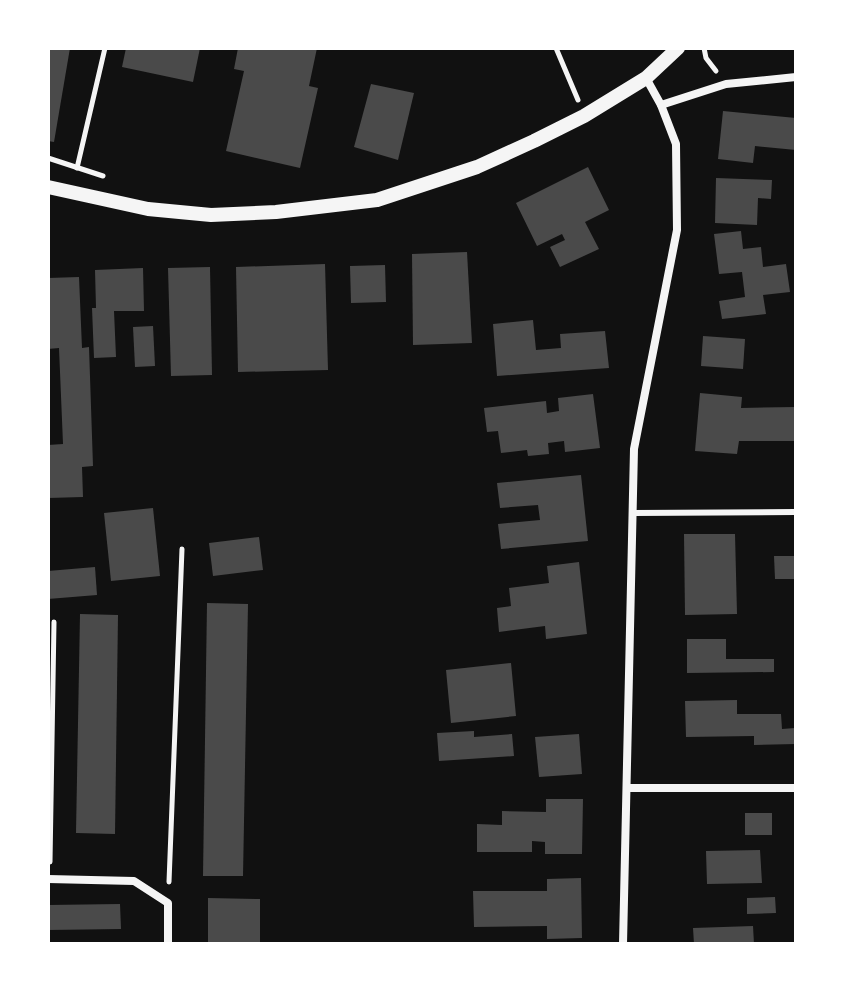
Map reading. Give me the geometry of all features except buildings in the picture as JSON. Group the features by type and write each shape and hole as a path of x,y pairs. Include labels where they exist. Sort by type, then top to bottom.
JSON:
{"street":[{"path":"48,187 148,209 211,215 276,212 377,200 477,167 584,116 646,78 678,48"},
{"path":"661,105 726,84 796,77"},
{"path":"623,944 634,449 677,230 676,144 661,105 646,78"},
{"path":"627,788 796,788"},
{"path":"49,879 134,881 168,903 168,944"}],"lane":[{"path":"633,513 796,512"}],"path":[{"path":"73,193 105,48"},
{"path":"556,48 584,116"},
{"path":"48,158 107,177"},
{"path":"168,903 182,549"},
{"path":"49,879 54,622"}]}
